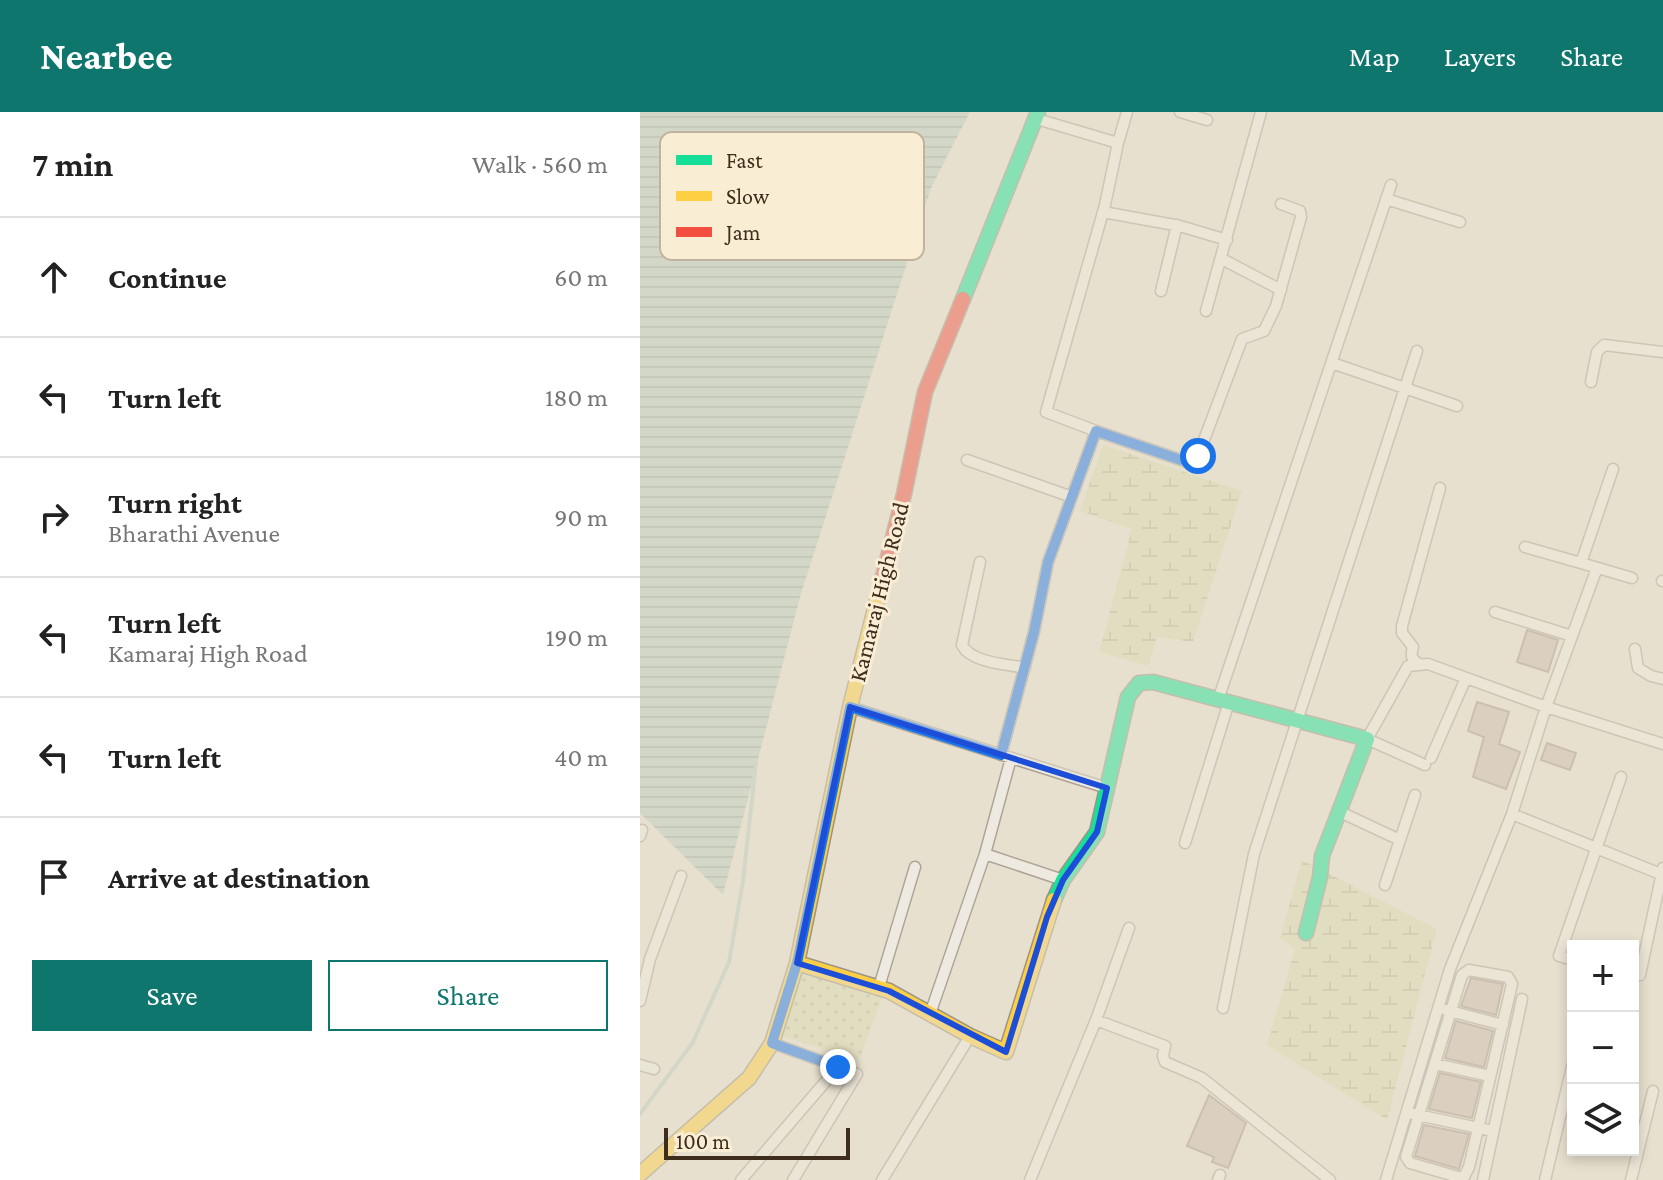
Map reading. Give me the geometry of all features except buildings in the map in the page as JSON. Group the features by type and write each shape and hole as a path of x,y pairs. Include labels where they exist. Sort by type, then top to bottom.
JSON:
{"street":[{"path":"1127,112 1103,212 1046,412 1181,460 1193,461 1198,456 1242,339 1264,331 1281,290 1301,217 1300,211 1281,204"},
{"path":"1180,112 1207,120"},
{"path":"1206,311 1261,112"},
{"path":"1038,116 1118,143"},
{"name":"Kamaraj High Road","path":"640,1174 749,1078 772,1043 797,963 850,707 904,494 925,392 1038,116"},
{"path":"1185,843 1224,701 1391,185"},
{"path":"1386,199 1460,222"},
{"path":"1103,212 1177,225 1227,240"},
{"path":"1161,291 1177,225"},
{"path":"1222,259 1281,290"},
{"path":"1591,382 1597,352 1604,345 1663,352"},
{"path":"1223,1008 1254,854 1417,351"},
{"path":"1332,363 1457,406"},
{"path":"930,1014 985,854 1048,562 1096,431"},
{"path":"967,460 1072,497"},
{"path":"1581,563 1613,469"},
{"path":"1420,665 1412,660 1411,642 1402,633 1402,626 1440,488"},
{"path":"1525,547 1632,578"},
{"path":"980,562 962,645 965,652 974,657 1025,668"},
{"path":"1386,1180 1450,969 1512,814 1546,707 1597,568"},
{"path":"1495,612 1572,636"},
{"path":"1635,649 1638,668 1663,679"},
{"path":"1306,933 1322,856 1367,739 1408,666 1428,664 1546,707 1663,744"},
{"path":"797,963 879,987 1006,1052 1047,917 1063,880 1097,832 1128,697 1139,683 1153,682 1367,739 1428,762 1466,678"},
{"path":"850,707 1107,788"},
{"path":"1567,958 1559,956 1621,777"},
{"path":"1385,885 1415,795"},
{"path":"1340,812 1400,840"},
{"path":"1512,814 1663,872 1639,975"},
{"path":"985,854 1063,880"},
{"path":"879,987 915,867"},
{"path":"640,1001 650,959 681,876"},
{"path":"1030,1180 1096,1020 1129,928"},
{"path":"1466,971 1508,977 1512,984 1503,1025 1464,1177 1408,1162 1407,1154 1462,975 1466,971"},
{"path":"1483,1180 1522,999"},
{"path":"1438,1007 1503,1025"},
{"path":"1096,1020 1165,1046 1165,1062 1202,1078 1330,1180"},
{"path":"882,1180 970,1036"},
{"path":"772,1043 857,1074 796,1179"},
{"path":"1435,1064 1490,1076"},
{"path":"640,1065 654,1069"},
{"path":"741,1180 838,1067"},
{"path":"1545,1180 1568,1084"},
{"path":"1631,1180 1653,1091"},
{"path":"1407,1113 1493,1131"}],"highlighted area":[{"path":"850,707 1107,788 1097,832 1063,880 1047,917 1006,1052 889,991 797,963"}],"green space":[{"path":"1103,445 1242,491 1193,642 1157,637 1148,666 1099,652 1132,529 1080,511"},
{"path":"1302,860 1437,929 1387,1120 1267,1045 1295,949 1280,938"},
{"path":"797,971 883,996 859,1060 779,1035"}],"shaded area":[{"path":"640,112 970,112 931,188 924,210 924,132 660,132 660,260 908,260 800,597 723,895 640,813"}],"waterway":[{"path":"640,1114 693,1042 729,962 743,881 756,763"}],"traffic: fast":[{"path":"963,299 1038,112"},
{"path":"1054,900 1063,880 1097,832 1128,697 1139,683 1153,682 1367,739 1322,856 1306,933"}],"traffic: slow":[{"path":"640,1174 749,1078 772,1043 797,963 850,707 883,577"},
{"path":"797,963 889,991 970,1036 1006,1052 1054,900"}],"traffic: jam":[{"path":"883,577 925,392 963,299"}],"route":[{"path":"838,1067 772,1043 797,963 850,707 1001,755 1034,632 1048,562 1096,431 1187,462 1198,456"}]}
